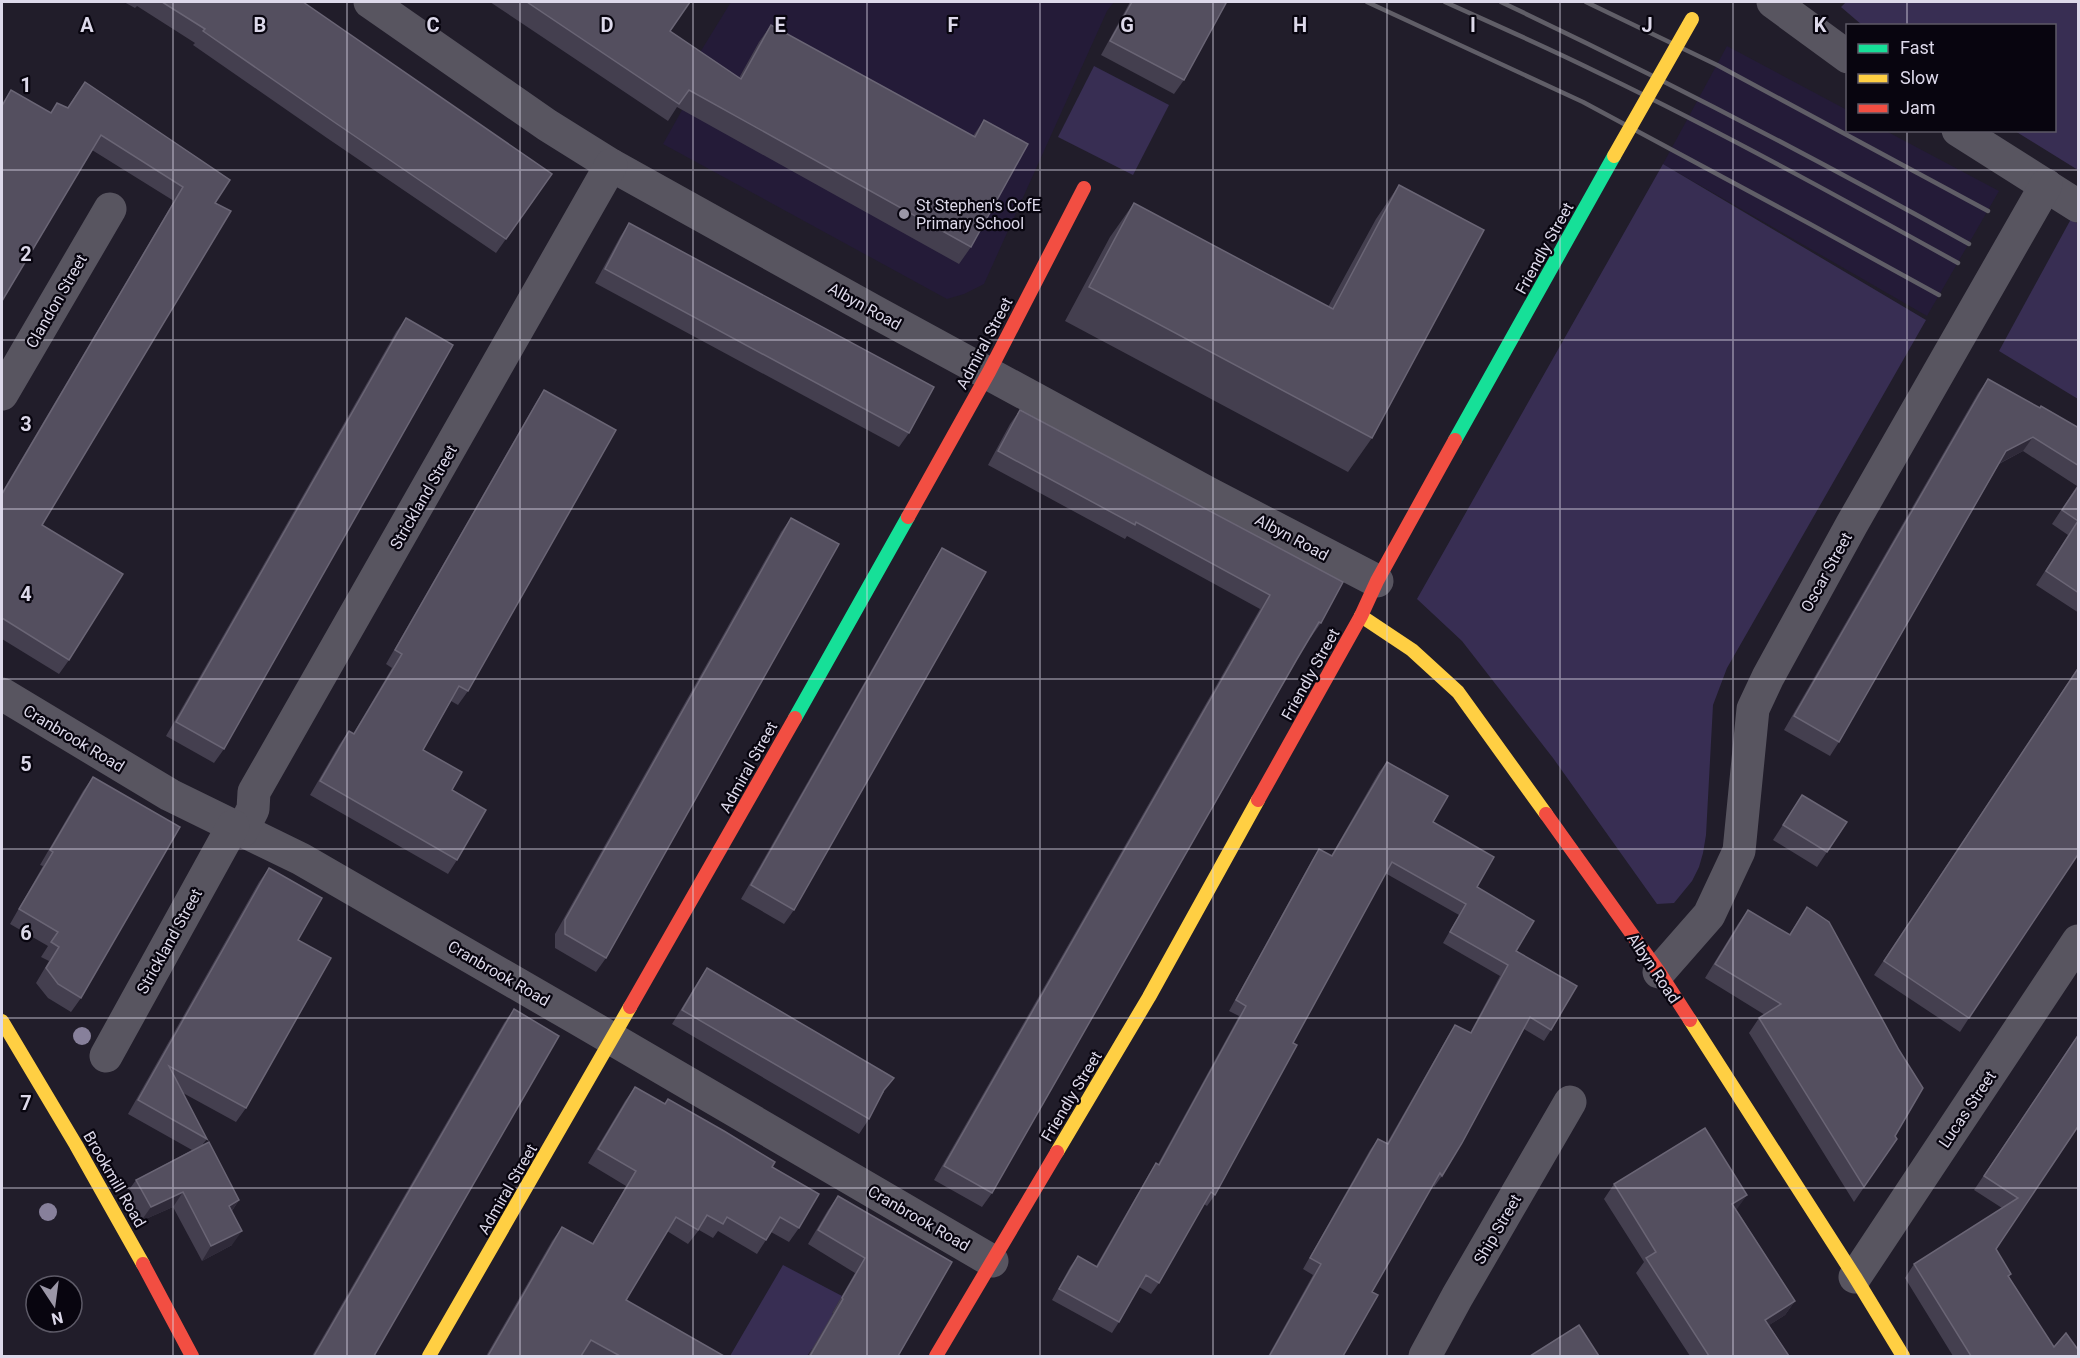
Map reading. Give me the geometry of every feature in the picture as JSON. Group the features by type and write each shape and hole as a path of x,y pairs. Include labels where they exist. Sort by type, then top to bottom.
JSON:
{"street":[{"name":"Albyn Road","path":"370,2 547,125 611,165 877,313 1377,582"},
{"path":"1773,2 1846,56"},
{"name":"Friendly Street","path":"936,1356 1149,997 1361,616 1377,582 1695,15"},
{"path":"1961,132 2079,206"},
{"name":"Strickland Street","path":"106,1056 238,828 253,809 254,792 611,165"},
{"name":"Oscar Street","path":"1659,972 1709,915 1739,851 1753,709 1768,677 1852,524 2046,185"},
{"name":"Admiral Street","path":"429,1356 612,1039 989,372 1084,188"},
{"name":"Clandon Street","path":"2,394 110,209"},
{"name":"Albyn Road","path":"1361,616 1412,650 1458,692 1659,972 1855,1277 1903,1356"},
{"name":"Cranbrook Road","path":"2,694 170,795 311,865 992,1261"},
{"name":"Lucas Street","path":"1855,1277 2079,941"},
{"name":"Brookmill Road","path":"2,1021 49,1097 143,1262 192,1356"},
{"name":"Ship Street","path":"1425,1356 1570,1102"}],"shaded area":[{"name":"St Stephen's CofE Primary School","path":"731,2 1114,2 1107,11 984,284 947,299 663,144 705,69 696,59"},
{"path":"1846,2 2078,2 2078,170 2017,132 2056,132 2056,24 1861,24 1841,7"},
{"path":"1727,46 1846,109 1846,132 1888,132 1999,191 1927,316 1663,164"},
{"path":"1094,66 1169,105 1133,175 1058,137"},
{"path":"1663,164 1926,320 1727,668 1713,705 1706,835 1699,867 1692,881 1674,903 1657,904 1553,758 1462,641 1417,599"},
{"path":"2071,219 2078,224 2078,399 1999,351"},
{"path":"783,1265 842,1296 832,1313 855,1325 826,1356 812,1349 807,1356 730,1356"}],"building":[{"path":"162,2 303,2 552,174 506,239 203,31 205,29"},
{"path":"527,2 690,2 670,31 741,79 771,25 975,137 984,120 1028,144 971,247 689,90 679,104"},
{"path":"1132,2 1226,3 1184,80 1110,41"},
{"path":"85,82 230,180 215,203 231,211 42,525 123,574 69,660 2,618 2,494 183,187 101,135 2,301 2,106 11,90 51,113 57,103 68,108"},
{"path":"1399,185 1484,230 1372,438 1089,287 1134,203 1333,309"},
{"path":"629,223 934,387 909,433 605,269"},
{"path":"406,318 453,345 224,749 176,722"},
{"path":"1988,379 2079,428 2079,466 2033,437 2006,451 1839,742 1794,716"},
{"path":"544,390 616,430 468,691 459,686 423,750 462,772 452,790 486,810 457,860 320,781 349,731 354,734 402,654 395,650"},
{"path":"1020,410 1343,582 992,1193 944,1166 1270,595 1136,522 1135,525 998,451"},
{"path":"2079,485 2079,593 2046,571 2078,521 2062,510"},
{"path":"791,518 839,544 606,958 565,934 565,920"},
{"path":"942,548 986,572 794,910 751,885"},
{"path":"2079,667 2079,853 1969,1018 1884,961"},
{"path":"1387,762 1448,796 1433,822 1494,857 1477,887 1534,921 1516,951 1577,986 1551,1030 1530,1017 1462,1143 1442,1176 1440,1173 1372,1292 1378,1295 1343,1356 1270,1355 1321,1264 1310,1258 1378,1139 1388,1144 1455,1025 1471,1033 1508,965 1450,932 1466,904 1392,862 1293,1043 1297,1045 1215,1195 1211,1192 1159,1283 1146,1275 1119,1322 1059,1289 1078,1256 1097,1267 1156,1163 1159,1165 1246,1006 1236,1000 1319,849 1332,856"},
{"path":"93,777 180,827 81,998 58,984 46,968 59,947 51,942 58,932 19,909 53,852 50,850"},
{"path":"1802,795 1847,822 1827,852 1783,825"},
{"path":"269,868 322,898 298,940 331,958 246,1108 169,1066 207,1139 138,1100"},
{"path":"1807,907 1829,922 1899,1050 1923,1088 1895,1136 1897,1139 1864,1187 1759,1018 1781,1004 1715,964 1748,910 1790,935"},
{"path":"707,968 894,1078 884,1090 869,1119 682,1010"},
{"path":"514,1009 559,1036 374,1356 314,1356"},
{"path":"2079,1034 2079,1125 1996,1249 2011,1274 2008,1276 2054,1347 2066,1333 2079,1351 2079,1356 1971,1356 1914,1264 2018,1198 1984,1176"},
{"path":"635,1087 665,1104 668,1099 724,1131 775,1162 772,1167 819,1194 799,1228 780,1217 766,1240 727,1217 723,1224 707,1215 698,1230 676,1217 626,1300 724,1356 620,1356 591,1340 581,1356 488,1356 562,1227 593,1244 636,1171 598,1149"},
{"path":"1705,1128 1747,1195 1732,1204 1795,1301 1765,1320 1789,1356 1709,1356 1646,1258 1656,1252 1614,1184"},
{"path":"209,1142 239,1200 229,1206 242,1231 211,1246 183,1192 151,1207 136,1180"},
{"path":"838,1196 952,1262 898,1356 810,1356 865,1258 818,1230"},
{"path":"1579,1325 1599,1356 1530,1356"}],"railway":[{"path":"1367,2 1583,102 1939,295"},
{"path":"1445,2 1648,97 1826,190 1958,263"},
{"path":"1501,2 1737,119 1969,244"},
{"path":"1586,2 1717,65 1988,211"}],"traffic: fast":[{"path":"1455,440 1614,156"},
{"path":"795,718 908,517"}],"traffic: slow":[{"path":"1614,156 1692,19"},
{"path":"1361,616 1412,650 1458,692 1546,814"},
{"path":"1057,1152 1149,997 1258,800"},
{"path":"429,1356 630,1007"},
{"path":"1690,1020 1903,1356"},
{"path":"2,1021 143,1264"}],"traffic: jam":[{"path":"908,517 989,372 1084,188"},
{"path":"1258,800 1361,616 1377,581 1455,440"},
{"path":"630,1007 795,718"},
{"path":"1546,814 1659,972 1690,1020"},
{"path":"936,1356 1057,1152"},
{"path":"143,1264 192,1356"}],"place":[{"name":"St Stephen's CofE Primary School","path":"904,214"}]}
